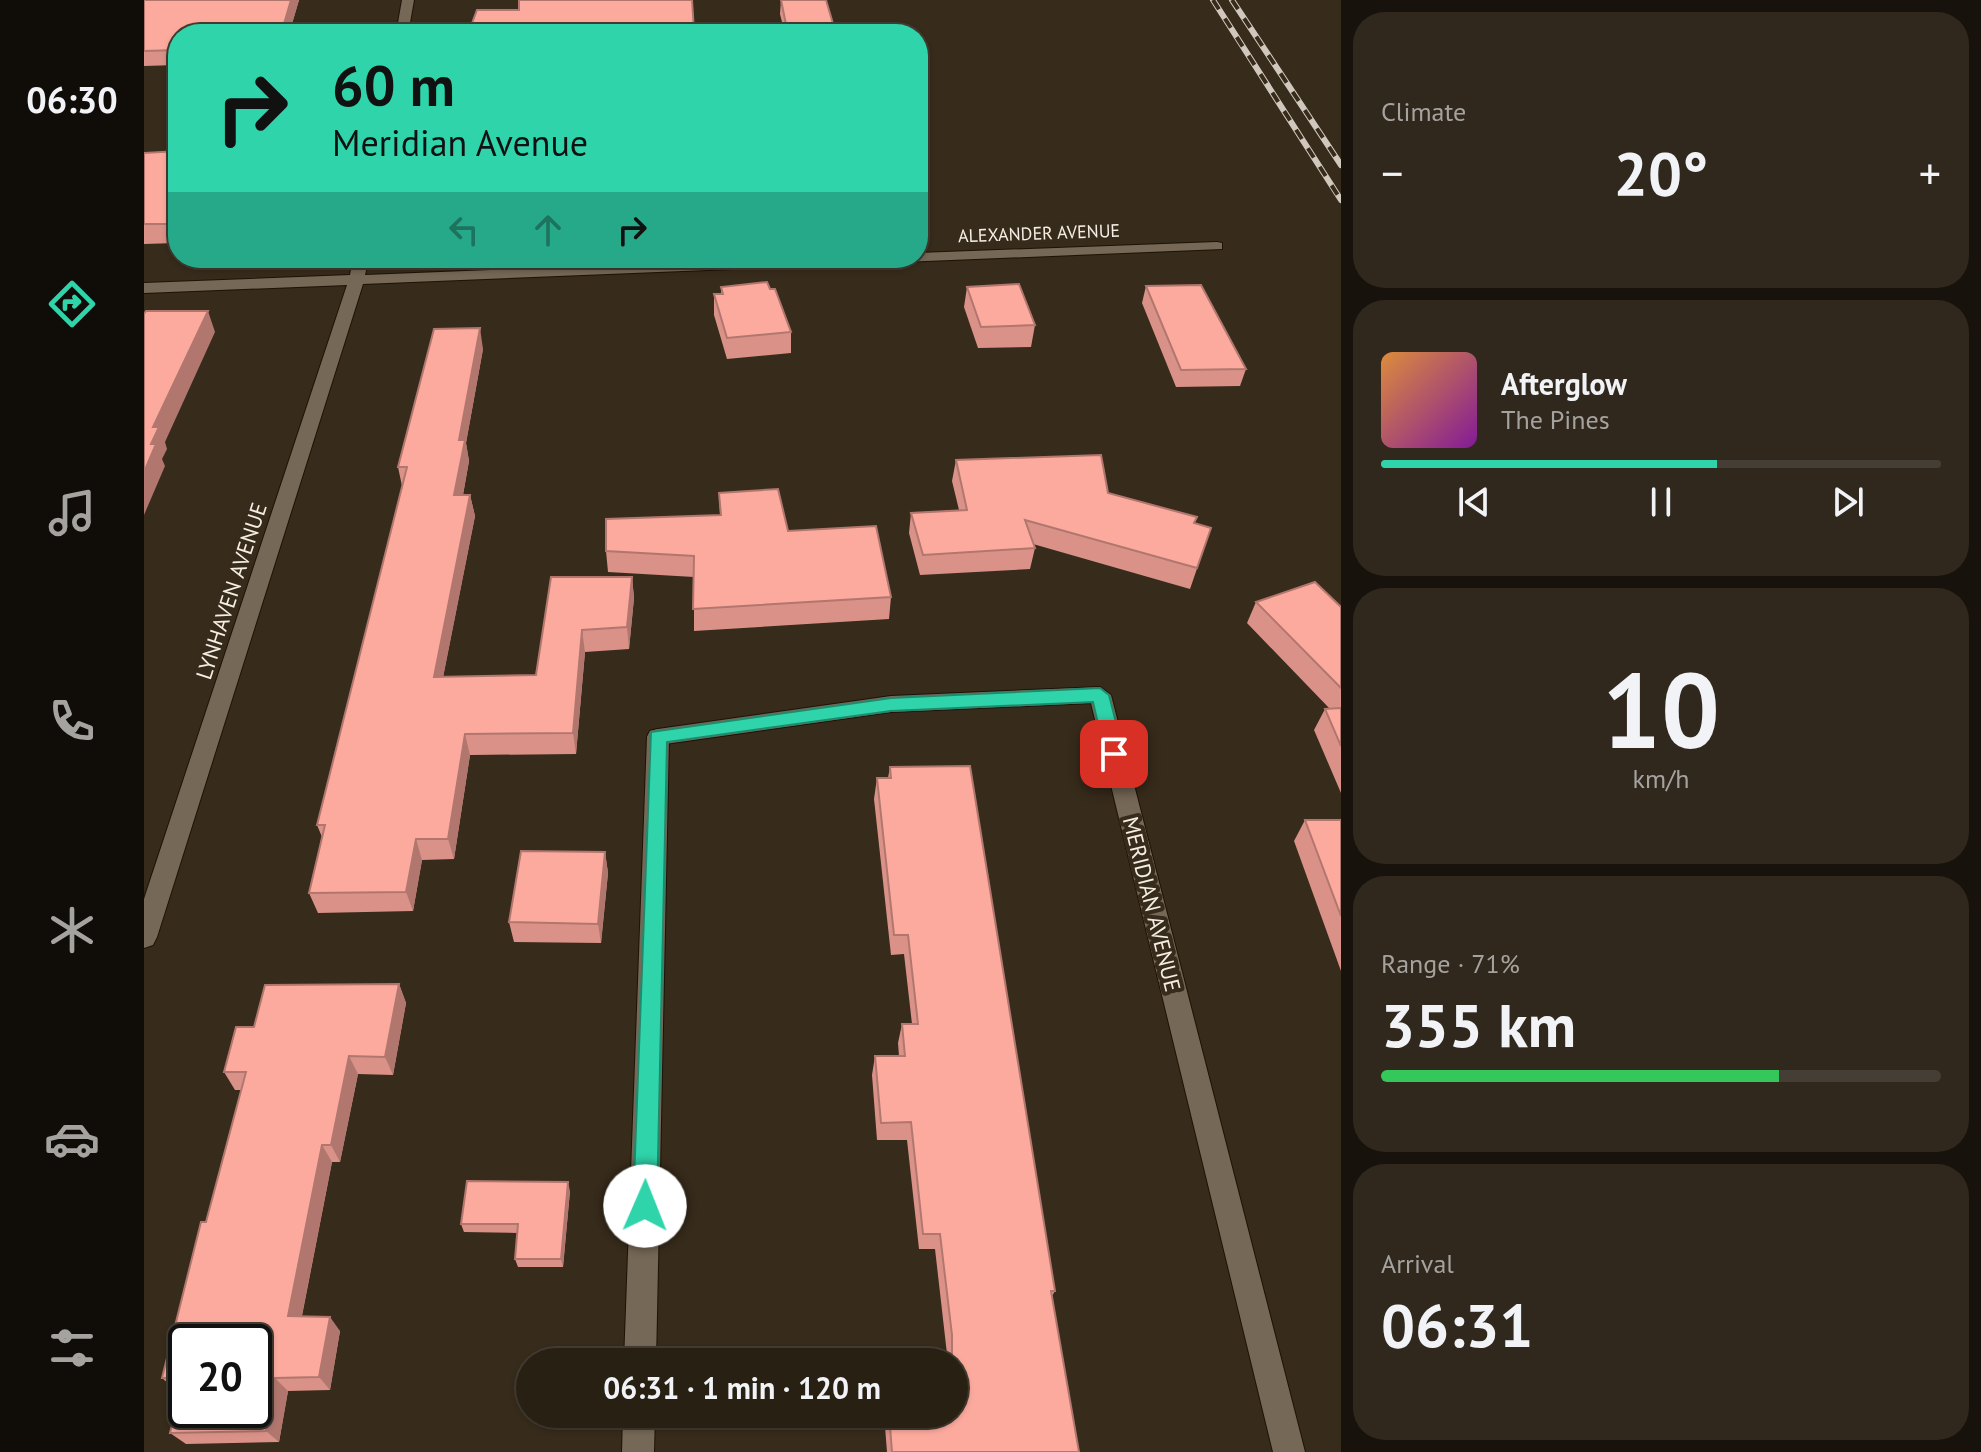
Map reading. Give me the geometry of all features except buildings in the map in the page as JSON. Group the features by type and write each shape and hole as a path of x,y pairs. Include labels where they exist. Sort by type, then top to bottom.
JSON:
{"street":[{"path":"404,24 408,0"},
{"name":"ALEXANDER AVENUE","path":"928,258 1217,246"},
{"name":"LYNHAVEN AVENUE","path":"144,937 359,268"},
{"name":"ALEXANDER AVENUE","path":"144,288 691,268"},
{"name":"MERIDIAN AVENUE","path":"640,1348 658,737 891,704 1100,695 1289,1452"},
{"path":"638,1452 639,1428"}],"railway":[{"path":"1213,0 1341,200"},
{"path":"1232,0 1341,165"}],"route":[{"path":"645,1206 658,737 891,704 1100,695 1114,754"}]}
